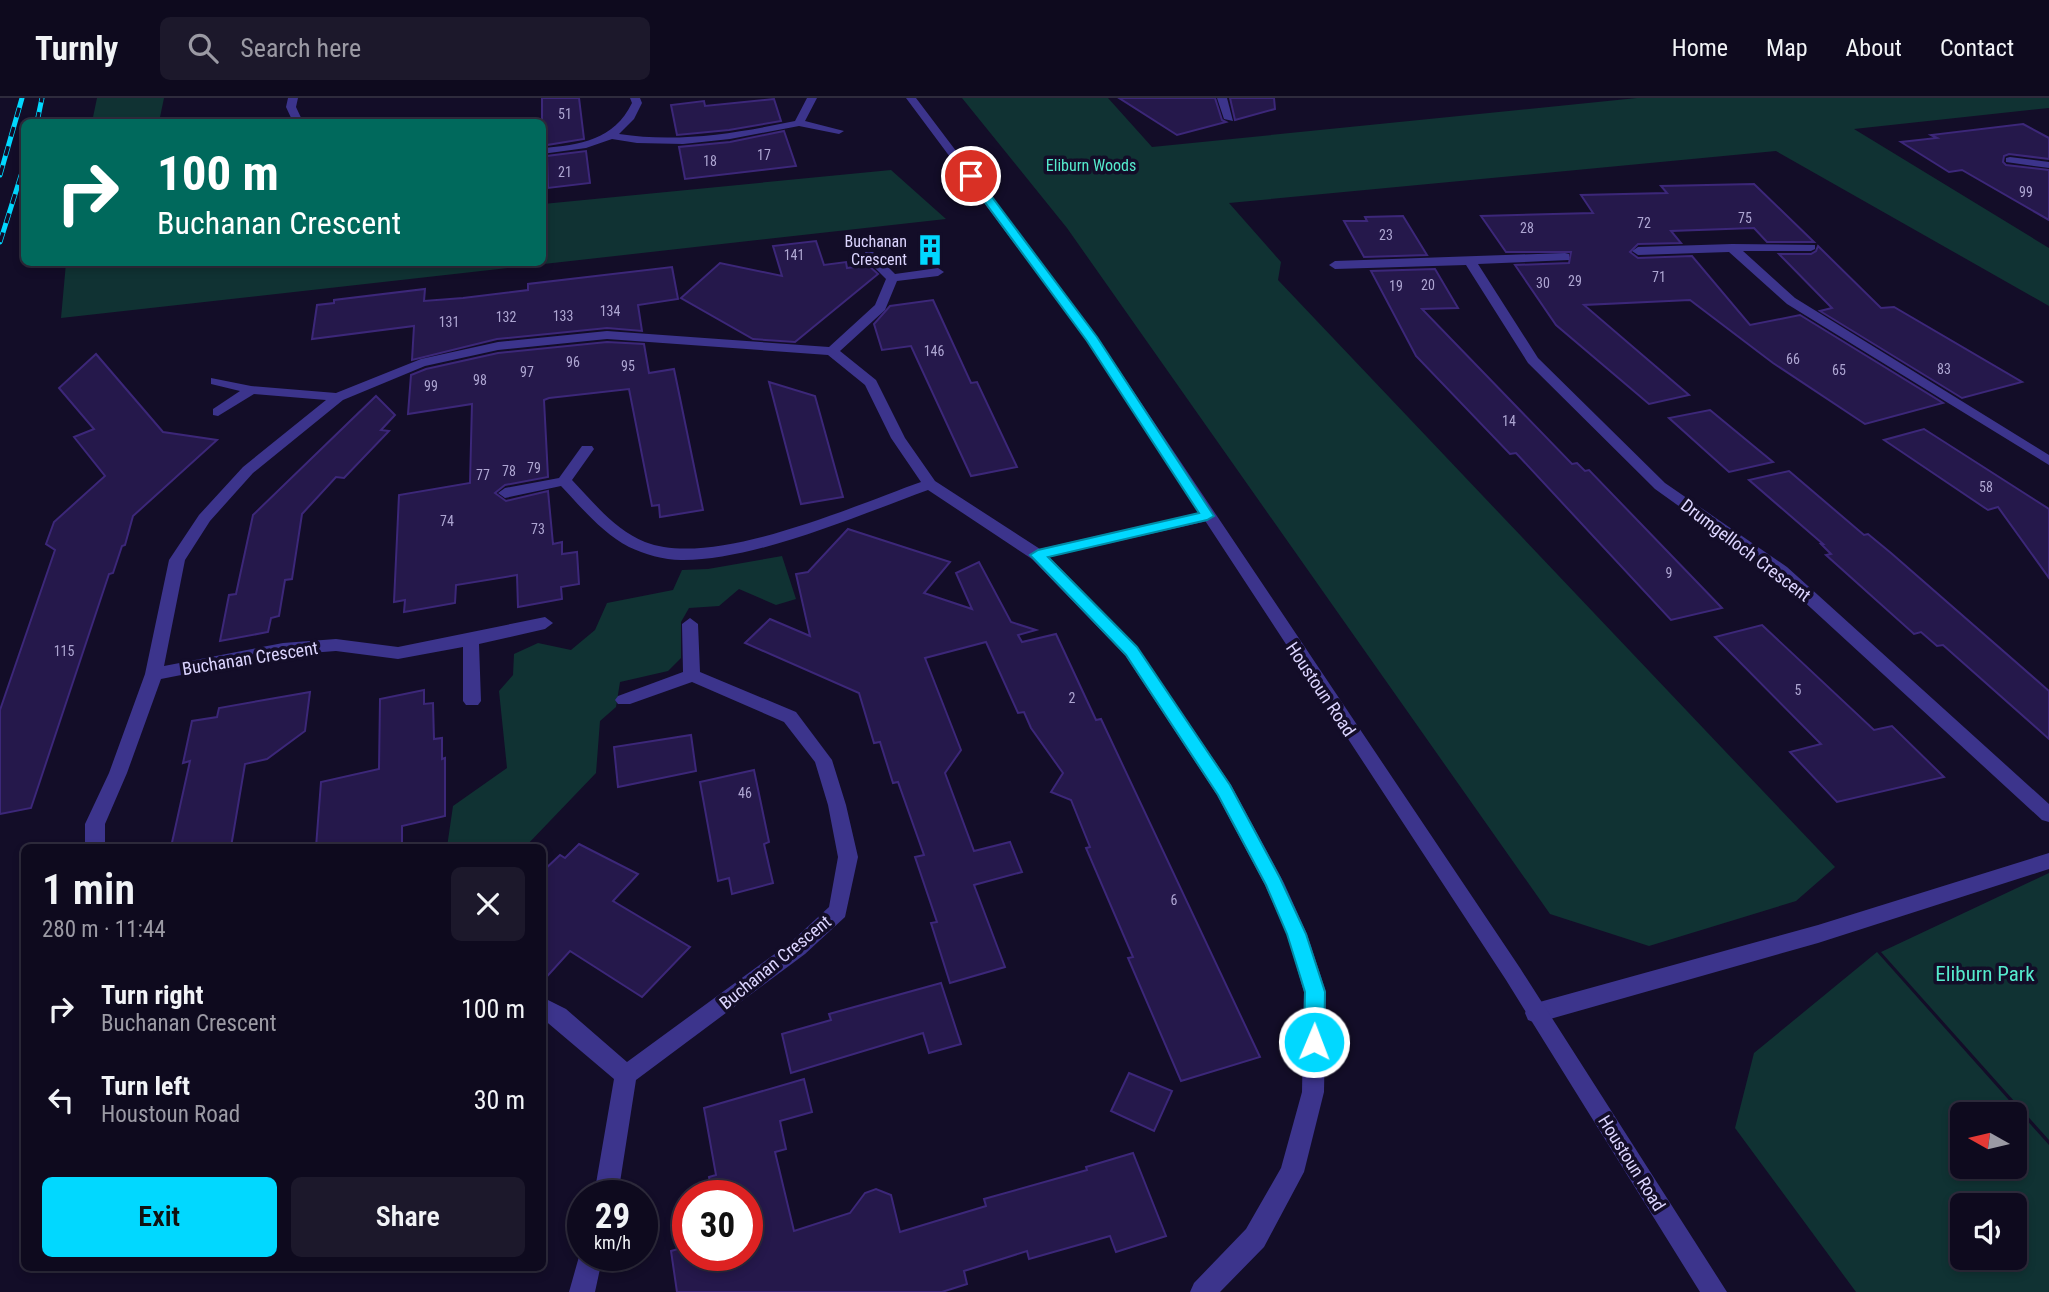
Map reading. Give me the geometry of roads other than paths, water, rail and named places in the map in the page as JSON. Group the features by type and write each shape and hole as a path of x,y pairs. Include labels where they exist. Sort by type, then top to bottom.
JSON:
{"street":[{"path":"293,98 291,107 297,119"},
{"path":"613,136 631,120 638,103 635,98"},
{"path":"799,123 812,98"},
{"name":"Houstoun Road","path":"911,98 1093,340 1536,1013 1714,1292"},
{"path":"1222,98 1229,119"},
{"path":"546,151 566,149 613,136 668,143 734,136 799,123 839,131"},
{"path":"2010,160 2049,165"},
{"path":"1638,251 1811,247"},
{"path":"1732,248 1791,301 2049,461"},
{"path":"869,255 892,278"},
{"path":"1335,265 1565,257"},
{"name":"Drumgelloch Crescent","path":"1470,261 1533,360 1660,486 1781,571 2049,815"},
{"path":"892,278 937,272"},
{"path":"892,278 881,307 832,351 871,383 898,438 930,484 1038,555 1131,651 1224,790 1280,896 1297,934 1315,992 1313,1092 1292,1172 1255,1238 1203,1292"},
{"name":"Buchanan Crescent","path":"95,844 95,824 118,773 154,674 177,560 204,518 248,470 338,397 421,363 498,346 607,335 832,351"},
{"name":"Buchanan Crescent","path":"216,381 251,390 338,397"},
{"path":"218,412 251,390"},
{"path":"505,493 564,481 587,449"},
{"path":"564,481 634,544 681,555 721,550 810,526 930,484"},
{"path":"1038,555 1207,516"},
{"name":"Buchanan Crescent","path":"154,674 283,649 336,645 398,653 545,623"},
{"path":"624,700 692,675 690,624"},
{"path":"471,640 472,701"},
{"name":"Buchanan Crescent","path":"626,1075 798,948 838,911 848,858 824,760 790,717 692,675"},
{"path":"1536,1013 1841,928 2049,861"},
{"path":"546,1009 626,1075 608,1180"},
{"path":"582,1292 587,1271"}],"railway":[{"path":"0,175 22,98"},
{"path":"38,119 42,98"},
{"path":"0,242 21,176"}],"place":[{"name":"Buchanan Crescent","path":"930,250"}],"park label":[{"name":"Eliburn Woods","path":"1091,165"},
{"name":"Eliburn Park","path":"1985,974"}]}
